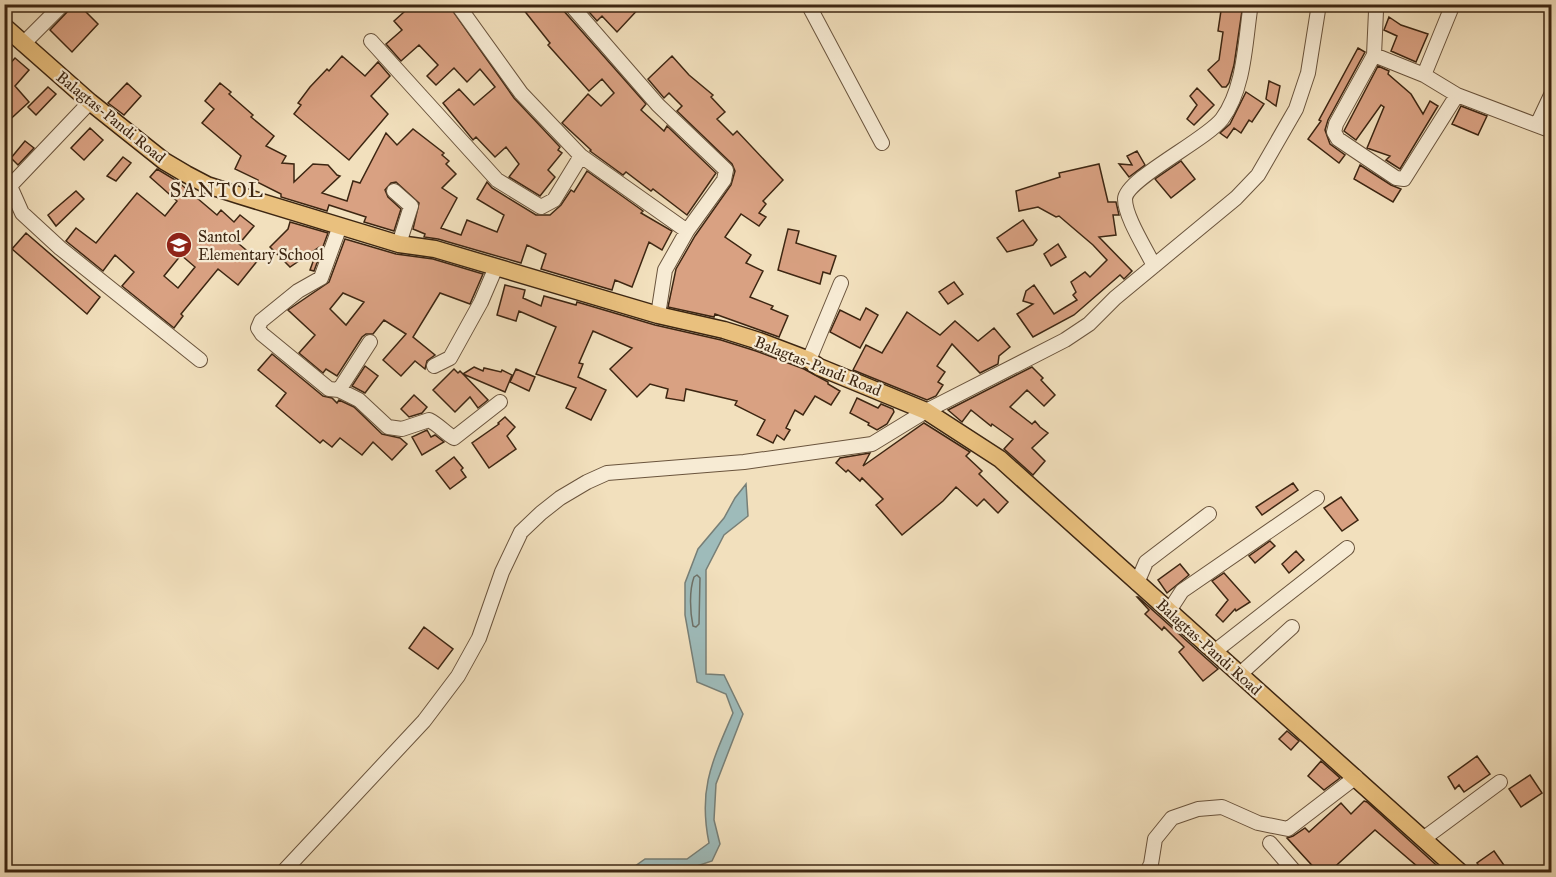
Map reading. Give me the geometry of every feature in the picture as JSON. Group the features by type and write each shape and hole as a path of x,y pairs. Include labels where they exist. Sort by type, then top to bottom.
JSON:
{"main road":[{"name":"Balagtas-Pandi Road","path":"4,26 90,102 164,161 207,185 399,244 435,249 658,315 724,330 809,360 819,367 926,411 1000,459 1461,873"}],"street":[{"path":"457,4 522,93 581,156 687,231"},
{"path":"570,4 658,105 726,171 724,180 687,231 665,270 658,315"},
{"path":"808,4 882,143"},
{"path":"283,873 424,721 458,676 479,638 502,572 522,532 560,498 607,473 744,462 872,444 926,411 1065,340 1089,324 1115,298 1236,198 1258,175 1296,109 1308,73 1319,4"},
{"path":"1424,75 1452,4"},
{"path":"24,44 61,6"},
{"path":"1154,266 1127,212 1125,198 1131,187 1212,130 1223,117 1239,82 1250,10"},
{"path":"1376,11 1374,55 1336,124 1334,132 1338,139 1396,178 1404,179 1457,95"},
{"path":"371,41 497,180 541,207 554,200 581,156"},
{"path":"1374,55 1424,75 1457,95 1551,131"},
{"path":"1537,125 1551,93"},
{"path":"90,102 7,187 22,213 60,248 200,360"},
{"path":"394,190 411,206 399,244"},
{"path":"340,226 321,278 298,291 261,321 258,328 261,334 328,389 339,390 359,400 388,427 402,429 429,420 454,438 500,402"},
{"path":"434,366 450,358 481,302 496,267"},
{"path":"809,360 841,283"},
{"path":"339,390 370,342"},
{"path":"1169,611 1182,591 1317,498"},
{"path":"1137,583 1146,562 1209,514"},
{"path":"1214,652 1347,549"},
{"path":"1239,675 1292,627"},
{"path":"1147,873 1151,864 1155,839 1172,818 1197,809 1222,807 1258,823 1288,829 1356,777"},
{"path":"1423,839 1500,782"},
{"path":"1270,843 1295,873"}],"water":[{"path":"746,484 748,516 724,535 706,570 706,674 724,675 743,714 716,784 714,820 720,844 712,861 688,869 627,872 645,859 687,859 709,843 705,807 706,791 713,761 733,713 726,694 697,682 685,615 685,583 698,549 724,518"}],"building":[{"path":"70,4 78,4 98,24 72,52 50,30 67,12"},
{"path":"397,4 448,4 514,98 560,147 558,150 562,153 548,170 555,177 540,196 509,177 519,164 506,147 495,157 476,137 473,140 443,103 459,89 474,105 495,87 480,69 467,82 454,68 436,85 427,76 438,65 419,45 401,61 386,44 402,30 394,21 404,12"},
{"path":"519,4 561,4 563,10 646,104 641,110 664,131 667,126 716,173 687,215 653,189 651,191 626,172 623,175 590,151 562,123 588,94 601,106 614,93 602,79 589,91 548,45 550,43"},
{"path":"582,4 643,4 617,32 602,16 597,21"},
{"path":"1222,4 1243,4 1234,65 1226,87 1222,87 1208,70 1219,60 1223,32 1218,31"},
{"path":"1389,17 1401,25 1428,34 1416,62 1391,51 1397,36 1384,30"},
{"path":"1358,48 1365,52 1328,120 1325,130 1330,144 1345,155 1339,163 1308,139 1321,121 1319,120"},
{"path":"342,56 365,76 378,62 390,76 371,96 388,114 349,160 294,114 301,105 298,103 310,87"},
{"path":"672,56 689,75 713,95 711,97 725,112 717,119 733,135 737,131 783,180 763,201 766,204 759,213 766,217 759,226 741,214 725,237 751,255 746,263 763,271 750,297 773,306 771,309 788,316 779,337 715,314 714,317 668,307 676,269 695,236 731,185 735,171 732,164 677,111 682,106 669,93 664,98 648,79"},
{"path":"15,58 29,70 15,86 29,102 4,125 4,70"},
{"path":"1378,66 1389,71 1388,74 1411,94 1423,114 1430,101 1438,106 1400,169 1386,160 1390,156 1367,148 1384,107 1381,105 1356,140 1344,131"},
{"path":"1269,81 1280,86 1276,106 1266,99"},
{"path":"127,83 141,96 124,115 108,103"},
{"path":"220,83 253,115 251,117 274,136 266,146 286,156 282,163 294,164 294,182 313,164 328,165 340,176 322,193 347,201 353,181 360,183 386,133 397,145 413,129 444,153 442,155 449,161 446,164 456,174 442,188 457,198 441,228 461,235 467,220 497,232 504,215 477,199 487,182 492,188 536,215 550,215 561,205 571,190 574,192 587,171 643,211 641,213 672,231 662,250 649,242 632,287 615,280 612,290 541,269 546,254 527,245 521,263 424,237 425,234 413,229 419,203 396,182 391,183 385,190 388,197 401,209 394,231 364,222 366,217 329,205 327,211 281,197 281,194 257,182 258,180 235,169 241,156 202,123 214,109 205,101"},
{"path":"48,87 56,94 36,115 28,107"},
{"path":"1197,88 1214,105 1194,125 1187,119 1197,105 1190,96"},
{"path":"1246,92 1264,104 1252,122 1249,120 1241,133 1234,128 1227,138 1220,133 1230,124"},
{"path":"1461,106 1487,116 1478,135 1452,124"},
{"path":"90,128 103,140 84,160 71,148"},
{"path":"25,141 34,148 18,165 11,158"},
{"path":"1137,151 1145,165 1129,177 1119,164 1132,165 1127,156"},
{"path":"123,157 131,163 116,181 107,176"},
{"path":"1181,161 1195,179 1171,198 1155,179"},
{"path":"1099,164 1108,202 1116,202 1119,215 1113,215 1116,235 1099,237 1132,271 1124,279 1120,275 1074,315 1033,337 1017,314 1033,304 1023,301 1026,291 1034,285 1054,314 1077,300 1073,295 1076,292 1071,282 1085,272 1090,277 1107,260 1059,216 1056,217 1038,207 1019,211 1016,191 1060,177 1059,173"},
{"path":"1360,165 1401,189 1393,202 1354,179"},
{"name":"Santol Elementary School","path":"157,169 177,181 217,215 221,210 234,222 240,215 254,226 239,244 258,260 238,285 218,269 181,314 183,316 174,328 122,286 134,272 115,255 103,271 66,241 76,228 96,243 137,193 165,216 177,201 150,177","holes":["181,255 195,267 178,288 164,276"]},
{"path":"76,191 84,199 56,226 48,215"},
{"path":"1023,220 1037,240 1033,245 1007,252 997,238"},
{"path":"290,222 328,233 314,271 310,270 318,248 290,267 270,247 288,229"},
{"path":"788,229 799,231 796,243 836,256 830,274 823,272 820,284 778,270"},
{"path":"26,233 100,297 87,314 12,249"},
{"path":"345,239 396,254 433,259 483,274 470,304 440,293 413,337 435,355 427,361 425,369 415,361 401,376 383,360 406,334 384,320 373,334 366,334 362,337 337,376 326,369 323,373 299,353 315,335 288,310 329,282","holes":["343,293 364,302 346,325 330,309"]},
{"path":"1058,244 1066,257 1051,266 1044,254"},
{"path":"954,282 963,294 948,304 939,292"},
{"path":"505,285 525,290 523,298 541,306 544,296 576,305 577,302 756,351 804,369 840,391 831,405 815,396 803,415 795,410 786,428 790,430 784,440 777,435 773,443 757,435 765,420 735,405 737,401 686,389 684,401 666,398 668,389 650,384 637,397 610,369 632,348 593,331 579,363 583,364 578,377 606,390 591,420 566,408 576,388 536,374 556,327 519,311 516,321 497,315"},
{"path":"866,308 878,315 860,348 830,332 840,310 860,320"},
{"path":"907,312 940,335 955,321 978,341 994,328 1010,347 999,356 998,364 980,373 952,344 937,366 945,372 938,382 943,385 936,396 927,400 853,370 866,345 882,353"},
{"path":"272,354 323,396 332,398 337,403 339,400 354,407 382,434 400,438 407,444 392,460 373,442 362,455 340,438 332,447 323,440 320,443 276,406 286,393 258,370"},
{"path":"365,366 378,376 365,393 352,386"},
{"path":"474,367 483,371 484,368 501,372 502,370 512,375 505,392 463,374"},
{"path":"1032,367 1055,395 1044,406 1027,390 1010,407 1032,424 1035,421 1048,433 1032,448 1045,461 1033,475 1004,449 1013,439 992,424 991,426 971,410 962,422 948,410"},
{"path":"454,369 458,373 460,371 488,400 478,408 470,397 455,412 433,390"},
{"path":"516,369 535,377 529,391 510,382"},
{"path":"414,395 427,407 422,413 409,417 401,409"},
{"path":"857,398 878,408 881,404 893,409 894,412 887,424 877,430 850,413"},
{"path":"505,417 515,427 507,436 516,449 489,468 472,443"},
{"path":"924,423 970,452 966,456 982,471 979,474 1008,502 998,513 984,499 977,506 956,487 943,501 902,535 876,505 883,499 862,478 860,481 836,463 840,458 870,453 863,466"},
{"path":"427,430 431,437 435,435 444,442 422,455 412,437"},
{"path":"454,457 463,468 461,470 466,477 450,489 436,471"},
{"path":"1293,483 1298,490 1262,515 1256,507"},
{"path":"1341,497 1358,520 1342,531 1324,508"},
{"path":"1270,541 1275,546 1255,563 1249,556"},
{"path":"1296,551 1304,560 1289,573 1282,564"},
{"path":"1180,564 1189,575 1167,593 1158,580"},
{"path":"1224,573 1250,602 1236,611 1235,609 1223,622 1216,615 1228,600 1212,581"},
{"path":"1137,597 1218,669 1203,681 1179,652 1184,647 1164,627 1162,630 1145,614 1149,610"},
{"path":"424,627 453,649 438,669 409,648"},
{"path":"1287,731 1299,741 1291,750 1279,739"},
{"path":"1477,756 1490,774 1464,792 1459,785 1455,789 1448,777"},
{"path":"1321,761 1340,778 1324,790 1308,776"},
{"path":"1530,775 1542,793 1521,807 1509,789"},
{"path":"1364,801 1445,873 1425,873 1375,830 1328,873 1319,873 1287,838 1305,828 1309,832 1341,803 1351,814"},
{"path":"1494,851 1506,868 1499,873 1484,873 1477,863"}],"place":[{"name":"Santol Elementary School","path":"179,245"}],"district":[{"name":"SANTOL","path":"217,190"}]}
